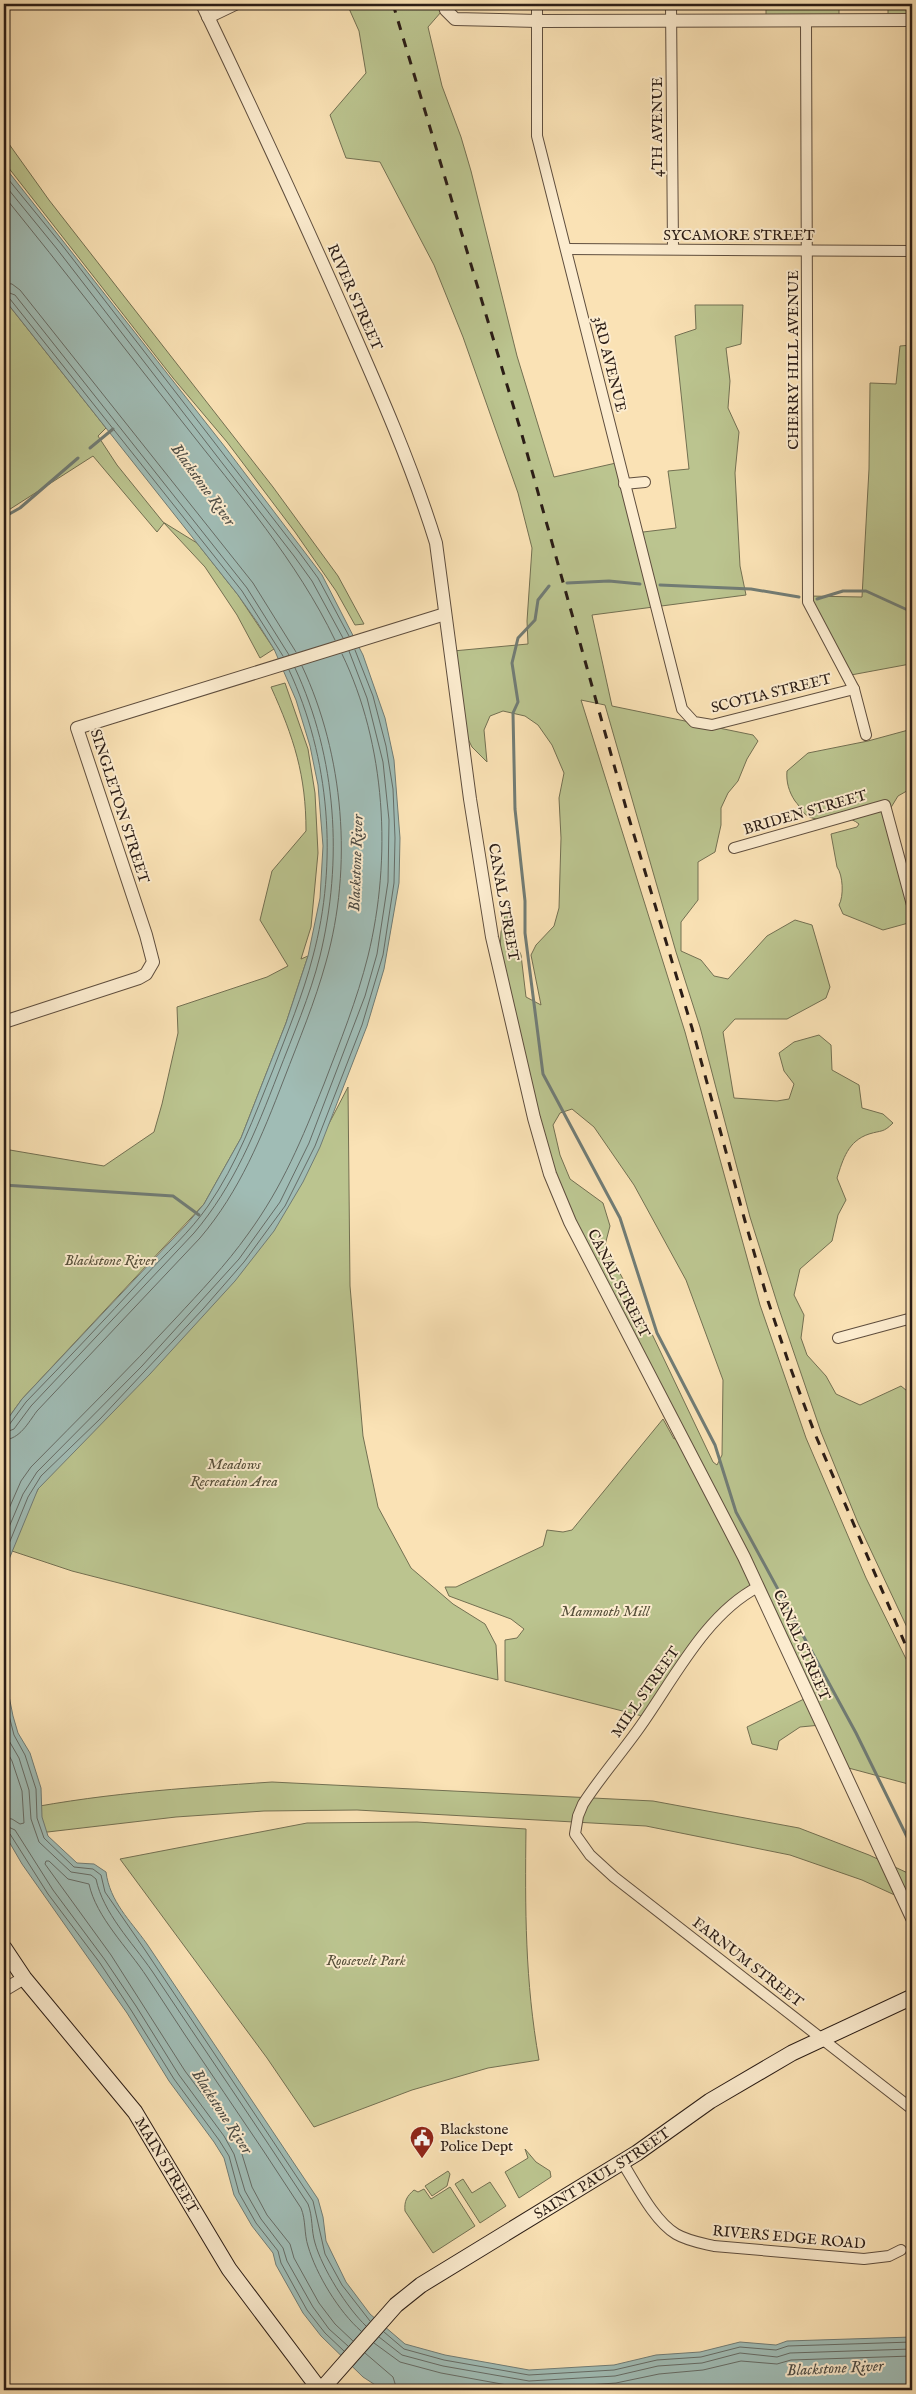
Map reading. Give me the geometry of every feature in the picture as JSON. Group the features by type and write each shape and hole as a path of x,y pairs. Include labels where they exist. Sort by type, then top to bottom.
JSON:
{"main road":[{"name":"MAIN STREET","path":"4,1948 24,1978 135,2112 228,2269 321,2390"},
{"name":"SAINT PAUL STREET","path":"321,2390 340,2366 396,2305 455,2263 622,2162 710,2100 792,2053 912,1997"}],"street":[{"name":"RIVER STREET","path":"202,4 277,160 362,353 424,505 436,543 445,614"},
{"path":"208,17 235,4"},
{"path":"444,4 446,10 455,19 537,21 912,20"},
{"name":"3RD AVENUE","path":"537,4 537,136 682,709 694,722"},
{"name":"4TH AVENUE","path":"671,4 673,249"},
{"name":"CHERRY HILL AVENUE","path":"806,21 808,602 854,689 866,735"},
{"name":"SYCAMORE STREET","path":"566,249 912,251"},
{"path":"624,484 645,482"},
{"name":"SINGLETON STREET","path":"4,1022 139,978 146,974 153,962 146,935 76,728 445,614"},
{"name":"CANAL STREET","path":"445,614 481,872 492,937 527,1089 550,1174 570,1222 758,1587 819,1723 912,1918"},
{"name":"SCOTIA STREET","path":"694,722 712,725 854,689"},
{"name":"BRIDEN STREET","path":"734,848 885,805 912,905"},
{"path":"838,1338 912,1318"},
{"name":"MILL STREET","path":"575,1829 583,1804 593,1788 637,1731 707,1630 735,1600 758,1587"},
{"name":"FARNUM STREET","path":"575,1829 578,1840 585,1850 614,1876 912,2109"},
{"path":"4,1990 24,1978"},
{"name":"RIVERS EDGE ROAD","path":"622,2162 660,2220 675,2234 694,2242 714,2246 864,2259 877,2259 900,2250"}],"green space":[{"name":"Mammoth Mill","path":"347,4 448,4 428,27 442,86 461,137 471,171 517,356 554,477 616,463 635,533 676,528 668,471 689,469 675,336 696,329 695,305 743,305 741,344 726,348 730,381 728,408 739,432 735,473 740,566 746,595 592,615 612,706 753,735 758,741 747,759 738,781 728,793 721,808 721,825 715,852 698,862 698,900 681,922 681,951 701,960 714,976 728,979 767,936 795,920 812,925 830,987 826,998 787,1019 735,1019 723,1032 734,1098 777,1101 789,1099 794,1084 784,1071 779,1053 794,1042 819,1035 831,1045 832,1070 859,1085 862,1108 883,1114 893,1123 884,1130 862,1137 847,1152 837,1178 846,1200 838,1215 832,1241 800,1269 794,1295 804,1315 801,1338 807,1355 826,1376 836,1394 860,1405 901,1386 912,1395 912,1638 858,1523 821,1432 779,1309 750,1217 700,1027 676,952 605,705 581,700 685,1032 760,1305 806,1438 866,1578 912,1671 912,1785 841,1766 821,1725 800,1727 779,1741 777,1750 752,1744 747,1727 806,1698 759,1592 739,1597 646,1717 505,1681 505,1640 517,1638 524,1629 511,1619 449,1596 445,1587 456,1587 543,1546 547,1530 563,1532 572,1530 663,1419 674,1439 682,1434 552,1175 500,951 501,932 506,911 511,933 521,955 526,997 541,1005 531,955 536,945 554,926 559,908 561,838 559,798 564,773 552,745 538,725 525,716 503,711 490,716 484,730 487,762 472,747 466,735 453,651 528,644 527,621 532,548 518,493 463,337 434,265 380,162 346,158 330,115 366,73 359,31","holes":["572,1109 594,1127 634,1185 686,1280 723,1380 722,1455 717,1465 713,1462 652,1334 605,1245 610,1226 603,1203 570,1179 560,1155 553,1125 560,1113"]},
{"path":"766,4 851,4 851,8 839,8 839,16 766,17"},
{"path":"888,4 912,4 912,17 888,16"},
{"name":"Blackstone River","path":"4,137 49,200 273,487 338,576 364,624 355,625 336,591 295,532 227,442 173,378 4,162"},
{"path":"4,299 106,428 98,436 117,465 163,522 197,543 238,595 274,649 260,658 237,615 205,567 164,523 157,532 93,456 4,513"},
{"path":"912,345 912,676 910,664 851,675 809,596 862,597 869,469 870,383 896,384 900,346"},
{"path":"285,683 308,749 315,793 318,853 311,927 301,959 308,956 286,1023 241,1138 204,1204 22,1399 4,1424 4,1149 104,1166 154,1132 178,1033 177,1007 267,977 288,966 260,920 272,871 306,831 304,792 297,757 286,723 271,687"},
{"path":"912,729 912,788 898,796 887,814 912,898 912,922 883,930 843,914 839,905 842,896 842,880 837,867 831,834 857,827 859,824 845,818 816,819 804,813 790,790 787,771 808,753 868,741"},
{"name":"Meadows Recreation Area","path":"348,1087 350,1286 363,1436 378,1507 411,1568 453,1604 485,1624 496,1645 498,1680 72,1571 12,1551 28,1507 46,1475 322,1137"},
{"path":"272,1782 653,1801 799,1828 869,1855 912,1875 912,1903 862,1880 790,1855 646,1826 357,1810 264,1811 176,1817 39,1833 4,1840 4,1813 104,1796"},
{"name":"Roosevelt Park","path":"417,1822 526,1829 528,1973 539,2060 488,2068 412,2090 314,2127 267,2058 120,1859 307,1823"},
{"path":"525,2149 536,2162 550,2171 551,2177 519,2198 505,2172 528,2158"},
{"path":"448,2171 450,2174 447,2186 432,2196 425,2186"},
{"path":"463,2179 472,2193 490,2182 506,2206 480,2223 455,2184"},
{"path":"450,2187 475,2226 433,2253 405,2211 406,2202 414,2190 418,2192 424,2189 431,2199"}],"water":[{"path":"4,166 225,447 322,575 363,655 385,718 394,760 400,838 399,883 384,969 367,1026 320,1147 303,1182 274,1231 235,1281 150,1374 38,1489 5,1569 4,1611 4,1424 22,1399 204,1204 241,1138 286,1023 308,956 320,898 323,846 318,785 310,746 296,700 274,649 238,595 4,299"},
{"path":"4,1635 7,1686 13,1716 18,1733 30,1753 41,1788 42,1817 48,1836 77,1863 94,1864 106,1872 108,1883 116,1902 147,1944 318,2199 323,2217 326,2241 346,2282 370,2314 405,2344 445,2355 529,2370 614,2365 656,2355 700,2352 740,2342 776,2345 787,2341 912,2337 912,2390 383,2390 363,2377 321,2336 303,2313 276,2265 273,2253 252,2226 234,2195 224,2158 169,2081 127,2013 22,1864 4,1833"}],"waterway":[{"path":"90,448 113,429"},
{"path":"4,517 20,508 78,458"},
{"path":"567,583 609,581 640,584"},
{"path":"660,585 751,589 799,597"},
{"path":"549,586 538,600 535,620 518,638 512,663 518,702 513,713 515,809 525,901 525,933 543,1074 620,1218 657,1333 715,1445 736,1512 856,1733 912,1847"},
{"path":"817,599 843,591 866,591 912,612"},
{"path":"4,1185 173,1196 199,1215"}],"railway":[{"path":"393,4 522,435 628,815 692,1028 768,1301 815,1434 912,1660"}],"place":[{"name":"Blackstone Police Dept","path":"422,2159"}]}
